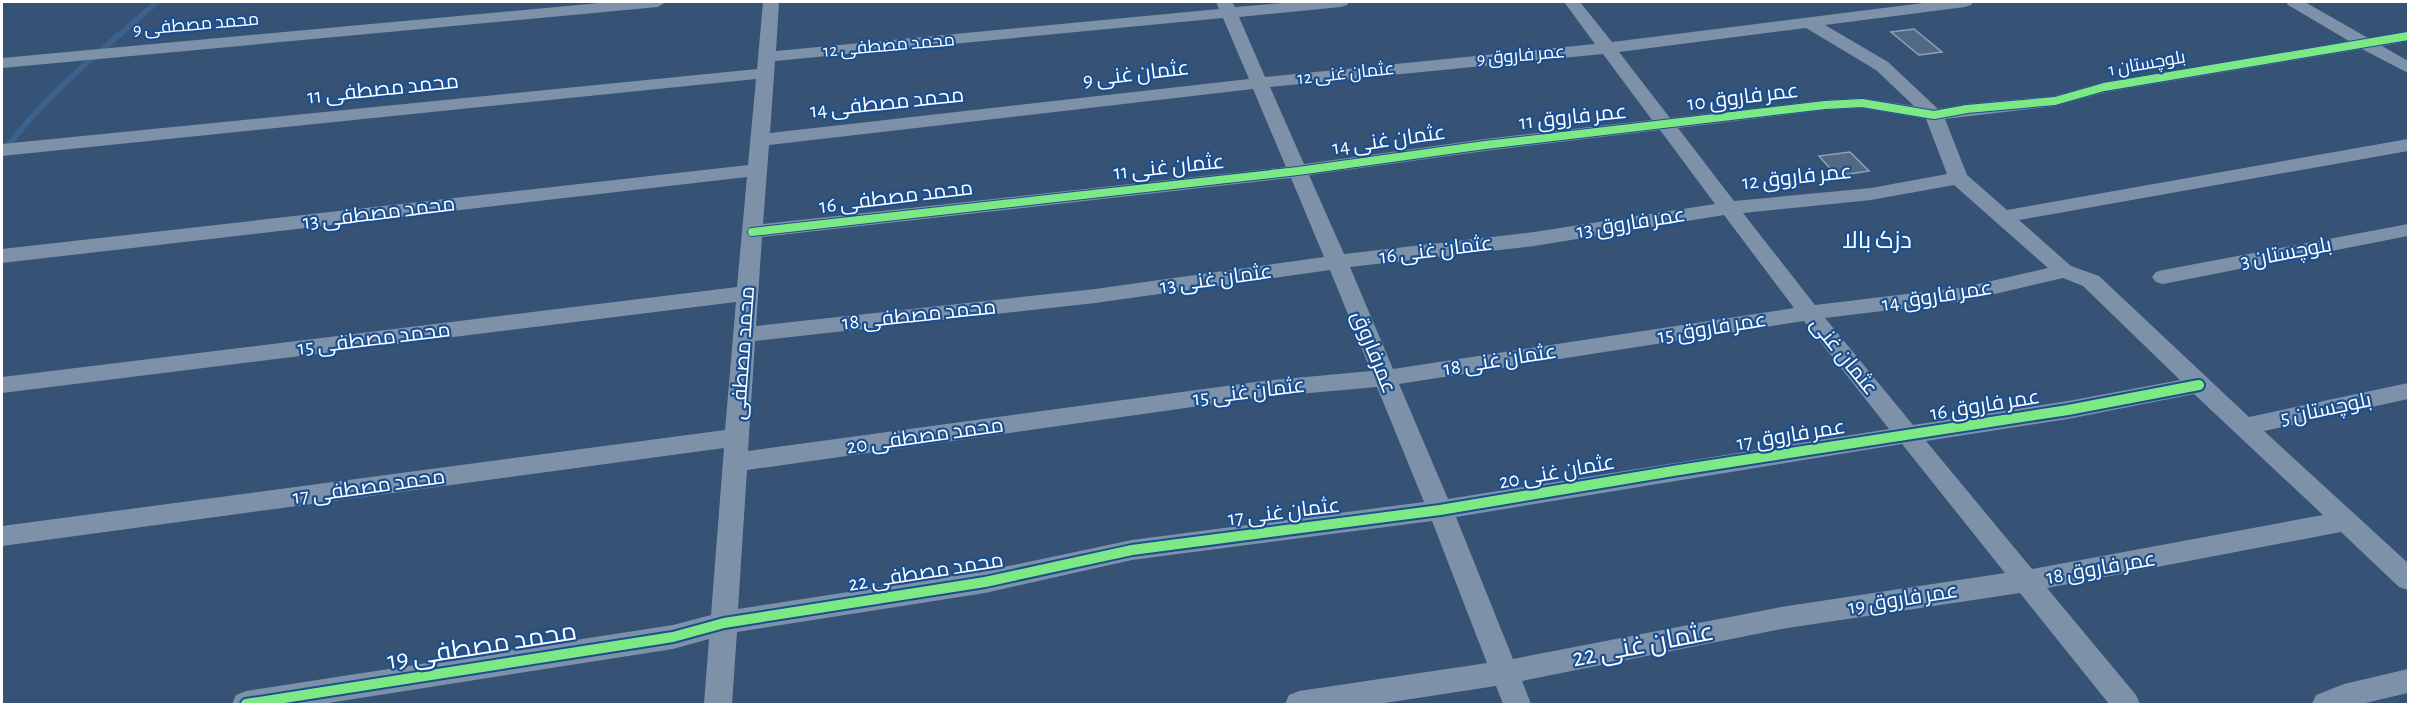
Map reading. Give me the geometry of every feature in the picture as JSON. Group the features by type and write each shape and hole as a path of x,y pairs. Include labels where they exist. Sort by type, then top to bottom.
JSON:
{"street":[{"name":"محمد مصطفی 9","path":"2,63 658,2"},
{"name":"محمد مصطفی","path":"718,705 747,293 771,2"},
{"name":"محمد مصطفی 12","path":"766,65 1226,7 1341,2"},
{"name":"عثمان غنی","path":"1572,2 1809,313 2126,705"},
{"name":"عمر فاروق 9","path":"1434,65 1609,48 1965,2"},
{"path":"2294,2 2409,68"},
{"name":"عمرفاروق","path":"1226,7 1337,262 1440,510 1517,705"},
{"path":"1808,22 1882,66 1934,115 1958,178 2064,272 2091,281 2199,385 2409,579"},
{"name":"بلوچستان 1","path":"1825,105 1862,103 1934,115 1967,109 2055,101 2104,87 2409,36"},
{"name":"محمد مصطفی 11","path":"3,149 766,65"},
{"name":"عثمان غنی 12","path":"1259,83 1434,65"},
{"name":"عثمان غنی 9","path":"1019,111 1259,83"},
{"name":"عمر فاروق 10","path":"1665,125 1825,105"},
{"name":"محمد مصطفی 14","path":"760,140 1019,111"},
{"name":"عمر فاروق 11","path":"1485,145 1665,125"},
{"name":"عثمان غنی 14","path":"1298,171 1485,145"},
{"path":"2003,217 2409,145"},
{"name":"محمد مصطفی 13","path":"2,256 757,170"},
{"name":"عثمان غنی 11","path":"1044,198 1298,171"},
{"name":"عمر فاروق 12","path":"1728,208 1871,194 1958,178"},
{"name":"محمد مصطفی 16","path":"752,232 1044,198"},
{"name":"عمر فاروق 13","path":"1534,239 1728,208"},
{"name":"بلوچستان 3","path":"2163,277 2409,230"},
{"name":"عثمان غنی 16","path":"1337,262 1534,239"},
{"name":"عثمان غنی 13","path":"1095,296 1337,262"},
{"name":"عمر فاروق 14","path":"1809,313 1965,294 2064,272"},
{"name":"محمد مصطفی 15","path":"2,385 747,293"},
{"name":"محمد مصطفی 18","path":"744,334 1095,296"},
{"name":"عمر فاروق 15","path":"1615,342 1809,313"},
{"name":"عثمان غنی 18","path":"1384,378 1615,342"},
{"name":"عثمان غنی 15","path":"1114,410 1263,389 1384,378"},
{"name":"عمر فاروق 16","path":"1908,435 2068,410 2199,385"},
{"name":"بلوچستان 5","path":"2244,427 2409,391"},
{"name":"محمد مصطفی 20","path":"735,462 1114,410"},
{"name":"عمر فاروق 17","path":"1679,470 1908,435"},
{"name":"محمد مصطفی 17","path":"2,537 737,436"},
{"name":"عثمان غنی 20","path":"1440,510 1679,470"},
{"name":"عثمان غنی 17","path":"1132,550 1440,510"},
{"name":"عمر فاروق 18","path":"2025,581 2345,521"},
{"name":"محمد مصطفی 22","path":"724,623 985,582 1132,550"},
{"name":"عمر فاروق 19","path":"1781,618 2025,581"},
{"name":"عثمان غنی 22","path":"1299,705 1504,673 1781,618"},
{"name":"محمد مصطفی 19","path":"246,705 673,637 724,623"},
{"path":"2335,700 2409,681"}],"building":[{"path":"1914,29 1942,52 1919,55 1891,32"},
{"path":"1850,152 1869,171 1837,176 1819,156"}],"waterway":[{"path":"2,154 55,92 157,2"}],"cycle path":[{"path":"752,232 1298,171 1485,145 1825,105 1862,103 1934,115 1967,109 2055,101 2104,87 2408,36"},
{"path":"246,704 673,637 724,623 985,582 1132,550 1440,510 1679,470 2068,410 2199,385"}],"district":[{"name":"دزک بالا","path":"1877,241"}]}
